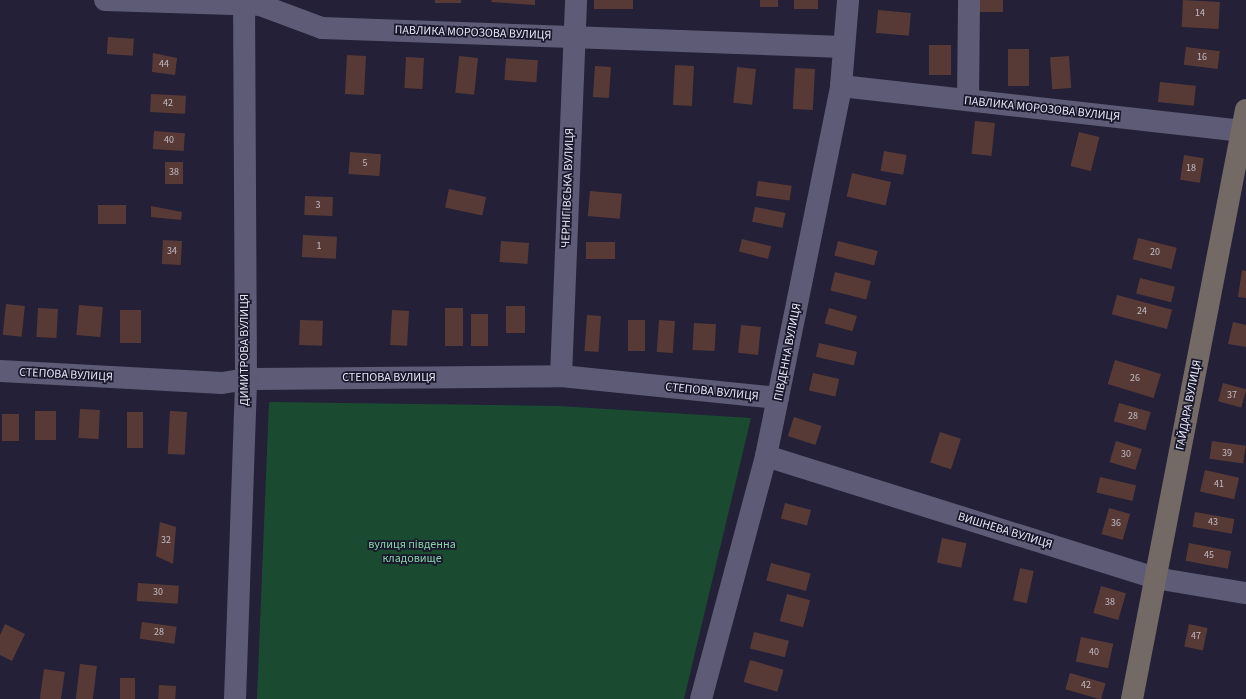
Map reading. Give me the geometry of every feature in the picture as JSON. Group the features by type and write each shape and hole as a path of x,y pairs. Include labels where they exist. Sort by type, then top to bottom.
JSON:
{"street":[{"name":"ПАВЛИКА МОРОЗОВА ВУЛИЦЯ","path":"105,0 244,2 260,5 322,28 844,47"},
{"name":"ЧЕРНІГІВСЬКА ВУЛИЦЯ","path":"561,376 576,0"},
{"name":"ПІВДЕННА ВУЛИЦЯ","path":"701,699 766,456 841,86 848,0"},
{"path":"968,100 969,0"},
{"name":"ДИМИТРОВА ВУЛИЦЯ","path":"235,699 246,379 244,2"},
{"name":"ПАВЛИКА МОРОЗОВА ВУЛИЦЯ","path":"841,86 968,100 1244,121"},
{"name":"ГАЙДАРА ВУЛИЦЯ","path":"1132,699 1244,121"},
{"name":"СТЕПОВА ВУЛИЦЯ","path":"0,371 222,383 246,379 561,376 778,398"},
{"name":"ВИШНЕВА ВУЛИЦЯ","path":"766,456 1155,578 1246,593"}],"green space":[{"name":"вулиця південна кладовище","path":"269,402 559,406 751,418 684,699 257,699"}],"building":[{"path":"435,0 461,0 461,3 435,3"},
{"path":"492,0 535,0 535,5 491,2"},
{"path":"594,0 633,0 633,9 594,9"},
{"path":"760,0 778,0 778,7 760,7"},
{"path":"794,0 818,0 818,9 794,9"},
{"path":"979,0 1003,0 1003,12 979,12"},
{"path":"1183,0 1220,2 1219,29 1182,27"},
{"path":"878,10 911,13 909,36 876,33"},
{"path":"108,37 134,39 133,56 107,54"},
{"path":"929,45 951,45 951,75 929,75"},
{"path":"1186,47 1220,51 1218,69 1184,65"},
{"path":"1008,49 1029,49 1029,86 1008,86"},
{"path":"153,53 177,58 175,75 152,72"},
{"path":"347,55 366,56 364,95 345,94"},
{"path":"459,56 478,58 474,95 455,93"},
{"path":"1069,56 1071,88 1052,89 1050,57"},
{"path":"406,57 424,58 422,89 404,88"},
{"path":"506,58 538,60 536,82 504,80"},
{"path":"675,65 694,66 692,106 673,105"},
{"path":"595,66 611,67 609,98 593,97"},
{"path":"737,67 756,69 752,105 733,103"},
{"path":"795,68 815,69 813,110 793,109"},
{"path":"1160,82 1196,86 1194,106 1158,102"},
{"path":"151,94 186,96 185,114 150,112"},
{"path":"975,121 995,123 991,156 972,154"},
{"path":"154,131 185,133 184,151 153,149"},
{"path":"1079,132 1099,137 1091,171 1071,166"},
{"path":"884,151 907,155 903,175 881,171"},
{"path":"350,152 381,154 379,176 348,174"},
{"path":"1184,155 1204,158 1200,183 1180,180"},
{"path":"165,162 183,162 183,184 165,184"},
{"path":"852,173 891,182 886,205 847,196"},
{"path":"758,181 792,186 790,201 756,196"},
{"path":"449,189 486,197 482,215 445,208"},
{"path":"590,191 622,194 620,219 588,216"},
{"path":"305,196 333,197 332,216 304,215"},
{"path":"98,205 126,205 126,224 98,224"},
{"path":"151,206 182,212 181,220 151,217"},
{"path":"755,207 785,213 783,228 752,222"},
{"path":"303,235 337,237 336,259 302,257"},
{"path":"1138,238 1177,248 1171,269 1133,259"},
{"path":"742,239 771,246 768,259 739,252"},
{"path":"163,240 182,241 181,265 162,264"},
{"path":"501,241 529,243 527,264 500,262"},
{"path":"838,241 878,251 874,265 834,256"},
{"path":"586,242 615,242 615,259 586,259"},
{"path":"1242,270 1246,271 1246,298 1238,297"},
{"path":"835,272 871,281 866,299 830,290"},
{"path":"1140,278 1175,287 1171,302 1136,294"},
{"path":"1117,295 1172,310 1167,329 1112,314"},
{"path":"6,304 25,306 22,337 3,335"},
{"path":"79,305 103,307 100,337 76,335"},
{"path":"506,306 525,306 525,333 506,333"},
{"path":"38,308 58,309 56,338 36,337"},
{"path":"445,308 463,308 463,346 445,346"},
{"path":"829,308 857,316 852,331 825,323"},
{"path":"120,310 141,310 141,343 120,343"},
{"path":"392,310 409,311 407,346 390,345"},
{"path":"471,314 488,314 488,346 471,346"},
{"path":"587,315 601,316 598,352 584,351"},
{"path":"300,320 323,321 322,346 299,345"},
{"path":"628,320 645,320 645,351 628,351"},
{"path":"659,320 675,321 673,353 657,352"},
{"path":"1233,322 1246,325 1246,347 1228,344"},
{"path":"694,323 716,324 715,351 693,350"},
{"path":"741,325 761,327 758,355 738,353"},
{"path":"819,343 857,352 854,365 816,357"},
{"path":"1115,360 1161,374 1154,398 1108,384"},
{"path":"813,373 839,379 835,397 809,391"},
{"path":"1223,383 1246,389 1241,408 1218,401"},
{"path":"1119,403 1151,412 1145,430 1114,421"},
{"path":"80,409 100,410 98,439 78,438"},
{"path":"35,411 56,411 56,440 35,440"},
{"path":"170,411 187,412 185,455 168,454"},
{"path":"127,412 143,412 143,448 127,448"},
{"path":"2,414 19,414 19,441 2,441"},
{"path":"794,417 822,426 815,445 788,436"},
{"path":"940,432 961,439 951,469 930,462"},
{"path":"1116,441 1142,449 1135,470 1110,462"},
{"path":"1212,441 1246,446 1243,464 1209,459"},
{"path":"1205,470 1239,478 1234,499 1200,491"},
{"path":"1100,477 1136,485 1132,501 1096,493"},
{"path":"785,503 811,510 807,525 781,518"},
{"path":"1109,508 1130,514 1123,540 1102,534"},
{"path":"1195,512 1234,519 1232,534 1192,527"},
{"path":"160,522 176,527 173,564 156,556"},
{"path":"942,538 966,543 961,568 937,562"},
{"path":"1189,543 1231,551 1228,569 1186,561"},
{"path":"771,563 811,574 806,591 766,580"},
{"path":"1020,568 1034,571 1027,603 1013,600"},
{"path":"138,583 179,586 178,604 137,601"},
{"path":"1101,586 1126,593 1118,620 1093,613"},
{"path":"787,594 810,600 803,627 780,621"},
{"path":"142,622 177,627 174,644 140,639"},
{"path":"5,624 25,634 12,661 0,655 0,635"},
{"path":"1189,624 1208,628 1203,650 1184,646"},
{"path":"754,632 789,641 785,657 750,648"},
{"path":"1081,637 1113,644 1108,668 1076,661"},
{"path":"750,660 784,670 777,692 744,682"},
{"path":"80,664 97,666 93,699 76,699"},
{"path":"44,669 65,672 61,699 40,699"},
{"path":"1070,673 1106,683 1101,699 1065,689"},
{"path":"120,678 135,678 135,699 120,699"},
{"path":"159,685 176,686 175,699 158,699"}]}
